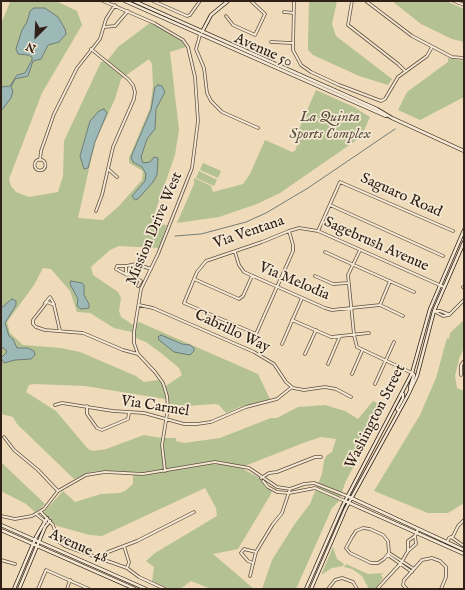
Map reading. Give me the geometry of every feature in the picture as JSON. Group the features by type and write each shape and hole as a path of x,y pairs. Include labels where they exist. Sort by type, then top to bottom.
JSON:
{"main road":[{"name":"Avenue 50","path":"125,1 377,109 392,118 464,151"},
{"name":"Avenue 50","path":"134,1 201,33"},
{"path":"201,33 211,15 228,1"},
{"name":"Washington Street","path":"306,589 347,496 403,394 412,373 439,285 464,230"},
{"name":"Washington Street","path":"311,589 351,498 410,390 425,350 434,311 464,242"},
{"path":"410,390 414,375 412,373"},
{"path":"399,412 397,409 403,398 403,394"},
{"path":"347,496 464,550"},
{"path":"345,501 464,554"},
{"path":"14,589 33,544 46,519"},
{"path":"19,589 49,522"},
{"name":"Avenue 48","path":"1,525 146,589"},
{"name":"Avenue 48","path":"1,530 135,589"}],"street":[{"name":"Mission Drive West","path":"103,1 115,5 176,34 188,47 195,77 198,121 192,168 139,295 139,305 134,332 134,343 138,354"},
{"path":"153,1 187,16 190,15 200,1"},
{"path":"294,1 292,43 294,55 301,65 311,72 339,85 381,101 384,101 396,79 427,56 432,47"},
{"path":"352,1 348,25 405,71"},
{"path":"366,1 412,36 452,57 464,58"},
{"path":"454,1 464,5"},
{"path":"226,16 233,25 255,35 265,14 253,2"},
{"path":"40,160 41,151 54,114 77,68 100,39 106,19 115,5"},
{"path":"104,27 115,26 128,11"},
{"path":"284,12 294,13"},
{"path":"201,33 196,49 204,68 211,101 222,112 258,128"},
{"path":"271,42 292,43"},
{"path":"91,49 128,79 135,92 134,99 113,147 102,195 96,211"},
{"path":"40,160 44,161 46,165 44,169 40,171 34,166 36,161 40,160"},
{"path":"108,169 117,177"},
{"name":"Saguaro Road","path":"330,205 340,182 453,231"},
{"path":"318,231 330,205 443,256"},
{"name":"Sagebrush Avenue","path":"299,228 318,231 444,288"},
{"name":"Via Ventana","path":"278,287 256,334 187,305 184,302 199,268 206,261 235,252 299,228"},
{"path":"278,287 293,252 292,239 289,231"},
{"path":"360,250 348,275 354,335 357,347 362,351 412,373"},
{"name":"Via Melodia","path":"235,252 239,265 244,272 330,310 380,305"},
{"path":"325,252 414,292"},
{"path":"138,286 141,281 116,269 117,266 136,264 151,269"},
{"path":"126,266 125,271 128,275"},
{"path":"194,279 239,299 243,296 252,276"},
{"path":"315,276 333,284 348,283"},
{"path":"390,281 380,305 403,316"},
{"path":"60,331 54,305 50,297 33,320 33,324 40,329 60,331 83,333 123,350 138,354 155,372 163,383 167,396 166,420 162,445 165,471"},
{"path":"282,344 302,298"},
{"path":"434,311 440,311 449,315 464,300"},
{"path":"45,304 51,302 54,305"},
{"name":"Cabrillo Way","path":"139,305 150,307 254,352 274,364 286,382 292,387"},
{"path":"292,320 331,337 369,333"},
{"path":"305,354 316,330"},
{"path":"328,364 340,336"},
{"path":"375,384 394,342"},
{"path":"352,374 362,351"},
{"path":"461,375 461,366 464,361"},
{"path":"292,387 304,390 325,387 336,389 351,397"},
{"name":"Via Carmel","path":"55,405 62,403 129,413 144,413 184,424 211,422 246,407 278,398 292,387"},
{"path":"87,406 87,414 97,428 102,430 128,419 129,413"},
{"path":"4,437 14,450 38,470 58,491"},
{"path":"261,478 269,473 277,472 321,456"},
{"path":"1,516 15,519 36,514 41,511 58,491 86,475 105,472 120,474 165,471 194,464 215,462 249,468 261,478 277,487 290,489 304,484 314,483 347,496"},
{"path":"261,478 268,487 272,489 289,493 315,488 345,501"},
{"path":"250,576 256,552 273,524 282,513 290,489"},
{"path":"41,511 46,519 53,525 59,542 83,554 100,558 126,568 139,577 165,589"},
{"path":"100,558 108,552 137,542 194,512"},
{"path":"36,514 46,519"},
{"path":"447,542 448,538 452,538 458,526 464,520"},
{"path":"363,528 370,529 382,535 388,541 388,554 378,563 371,563 350,553 346,548 356,531 363,528"},
{"path":"377,589 416,543 415,536 418,529"},
{"path":"408,551 409,539 415,536"},
{"path":"452,538 464,546"},
{"path":"408,544 413,547"},
{"path":"124,546 129,562 126,568"},
{"path":"254,563 248,561 241,553 244,549 256,552"},
{"path":"388,554 413,571"},
{"path":"407,589 403,585 404,580 422,560 427,558 440,561 446,571 446,577 440,589"},
{"path":"1,560 15,564"},
{"path":"38,589 46,570 89,589"},
{"path":"328,589 335,580 342,578 353,582 357,589"},
{"path":"67,589 70,580"}],"green space":[{"path":"9,1 56,1 77,11 82,25 42,93 9,179 11,186 16,192 29,197 58,192 63,176 64,141 101,62 107,61 118,47 150,23 176,35 186,47 170,52 179,130 175,155 153,218 152,224 167,225 159,248 119,246 110,250 91,267 93,275 118,292 121,298 119,311 121,317 133,325 139,322 258,374 270,399 240,407 226,413 219,405 215,404 187,406 170,404 165,399 85,386 33,384 29,385 26,392 56,411 88,449 93,451 106,449 144,435 161,438 176,438 176,441 184,443 220,438 271,418 277,418 298,407 325,405 345,411 358,419 373,401 382,405 383,410 345,483 339,501 332,508 296,589 262,589 272,560 294,525 310,504 322,474 326,456 332,452 336,439 321,437 247,465 243,469 258,477 272,490 271,494 238,549 213,554 254,589 211,589 191,581 180,589 169,589 152,582 154,567 146,561 155,553 217,516 216,508 205,488 102,536 90,535 57,526 44,514 44,512 63,491 75,502 101,494 119,493 125,491 133,484 133,476 132,473 101,471 91,472 74,479 17,424 13,417 1,414 1,24 10,2","holes":["149,59 152,64 153,86 150,108 129,158 129,163 143,171 142,180 119,206 103,220 78,218 95,142 115,99 121,79","43,268 51,269 70,291 77,312 90,313 114,328 132,332 136,338 146,342 179,368 182,375 166,386 158,380 144,382 136,376 80,352 61,348 23,345 10,333 7,322 34,285"]},
{"path":"309,1 337,1 332,24 336,36 392,79 388,85 359,76 313,55 308,50"},
{"path":"392,1 446,1 464,9 464,42 452,39 421,24"},
{"path":"448,58 464,61 464,97 420,120 398,110 407,92 448,62"},
{"name":"La Quinta Sports Complex","path":"316,90 354,107 370,117 361,137 280,193 257,204 219,217 177,223 194,184 194,178 211,186 213,192 243,184 250,174 265,140 292,152 295,151 302,133 298,131"},
{"path":"203,163 221,171 218,178 200,170"},
{"path":"199,171 217,180 214,186 196,178"},
{"path":"464,320 464,348 459,359 455,376 457,388 464,391 464,503 448,513 428,513 374,491 420,415 436,378 447,338 449,339 450,333"},
{"path":"1,462 45,504 40,509 35,512 26,504 1,491"},
{"path":"333,547 337,559 344,564 343,566 332,568 321,575"},
{"path":"346,564 368,574 384,573 381,575 383,578 375,589 369,589 362,576 352,569 344,567"}],"water":[{"path":"34,8 45,8 58,17 65,29 66,34 59,42 48,45 41,59 33,61 28,76 15,79 11,87 13,91 11,98 1,111 1,87 10,86 17,75 25,73 32,60 32,57 28,55 18,54 16,49 30,11"},
{"path":"158,85 162,86 165,92 156,109 155,129 147,139 141,157 143,163 150,162 154,157 158,158 157,175 153,182 138,199 135,200 132,196 145,181 146,174 142,167 133,162 131,157 151,110 155,87"},
{"path":"104,109 107,113 95,142 88,168 84,169 80,156 90,121 99,111"},
{"path":"71,281 82,283 84,285 84,295 89,304 89,308 81,309 77,306 78,299 70,284"},
{"path":"12,299 16,301 16,305 5,323 9,336 13,339 17,348 28,348 34,351 35,355 31,359 15,360 4,363 1,358 7,352 1,347 1,308"},
{"path":"161,335 182,344 190,345 194,348 194,351 190,355 174,352 159,340 158,337"}],"waterway":[{"path":"175,236 201,234 246,222 266,213 308,188 395,129"}]}
